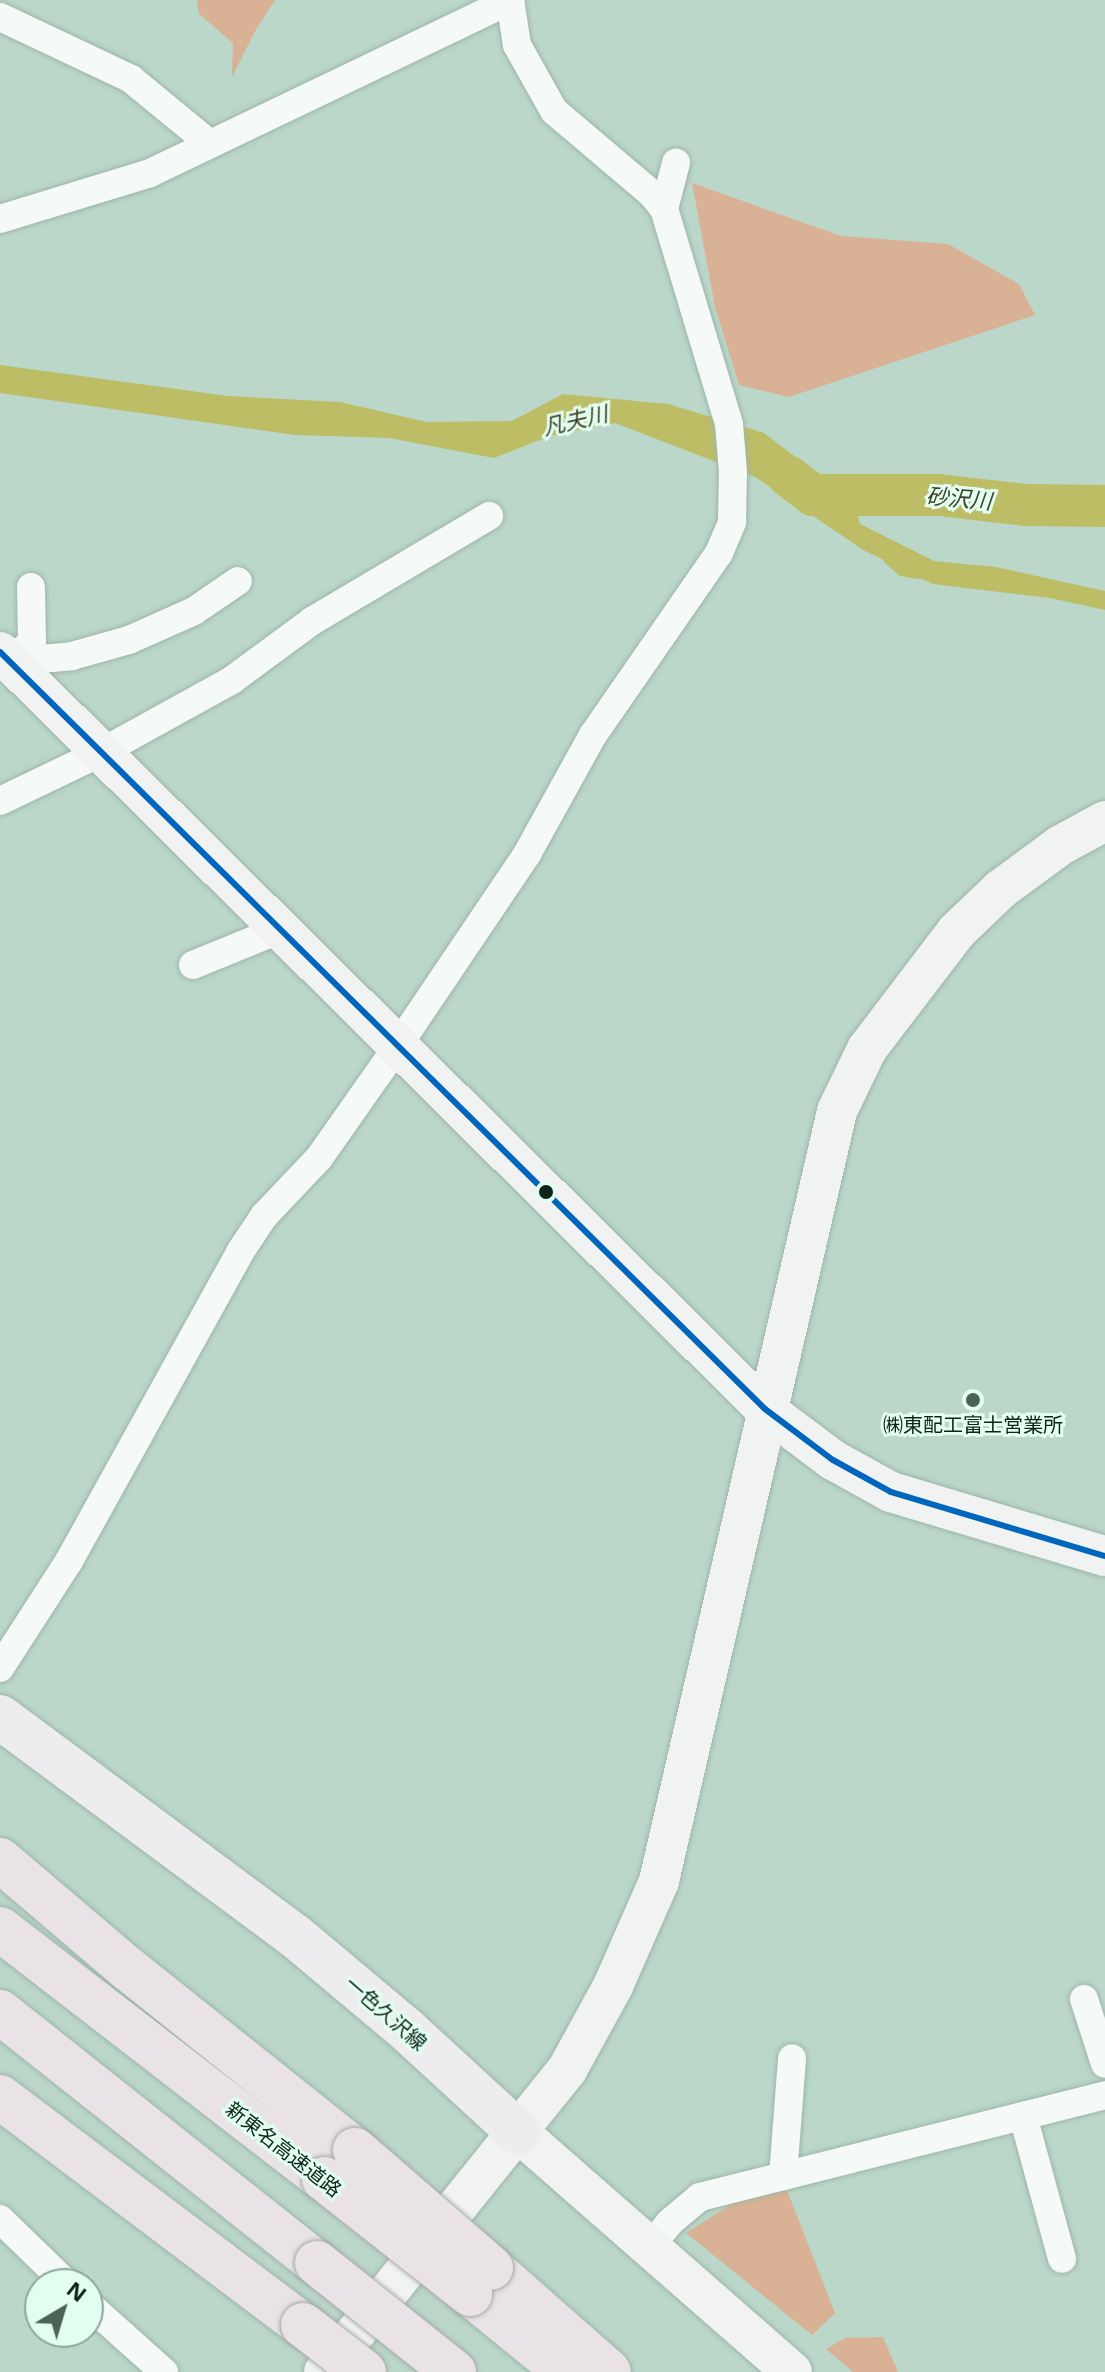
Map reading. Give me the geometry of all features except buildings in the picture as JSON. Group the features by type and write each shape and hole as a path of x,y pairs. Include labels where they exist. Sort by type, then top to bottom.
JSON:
{"highway":[{"path":"0,1860 127,1968 339,2165"},
{"name":"新東名高速道路","path":"0,1929 339,2165 480,2281 566,2372"},
{"path":"0,2012 454,2372"},
{"path":"0,2097 364,2372"},
{"path":"480,2281 609,2372"}],"main road":[{"name":"一色久沢線","path":"0,1717 295,1936 407,2030 518,2132"}],"street":[{"path":"0,219 150,173 320,94 510,0 517,45 554,111 652,194 664,209 729,424 733,472 732,522 719,553 593,735 527,854 399,1044 319,1158 264,1216 240,1252 69,1561 0,1668"},
{"path":"0,17 131,79 209,143"},
{"path":"664,209 676,163"},
{"path":"0,801 100,753 232,680 312,621 489,516"},
{"path":"12,655 40,659 72,656 129,640 194,611 238,581"},
{"path":"12,655 32,641 31,587"},
{"path":"12,655 100,753 399,1044 480,1129 765,1409 833,1460 891,1492 1105,1556"},
{"path":"324,2372 567,2070 613,1986 659,1881 765,1409 837,1111 867,1049 956,932 1001,889 1061,845 1105,821"},
{"path":"193,965 281,929"},
{"path":"1084,1999 1105,2064"},
{"path":"783,2176 792,2058"},
{"path":"649,2248 670,2222 700,2197 1105,2095"},
{"path":"1023,2116 1062,2259"},
{"path":"518,2132 792,2372"},
{"path":"0,2219 51,2268"},
{"path":"104,2318 164,2372"}],"shaded area":[{"path":"197,0 275,0 232,77 233,43 199,14"},
{"path":"692,183 841,236 948,244 1019,284 1035,315 789,397 739,385 715,307"},
{"path":"785,2185 835,2313 812,2335 686,2233 741,2198"},
{"path":"883,2337 898,2372 853,2372 826,2349 845,2338"}],"water":[{"path":"0,365 228,396 340,402 427,422 512,421 563,394 668,404 764,433 827,481 857,514 860,524 934,561 996,567 1105,591 1105,610 1050,598 933,584 865,551 755,477 615,423 550,436 494,458 389,438 295,435 0,393"}],"waterway":[{"name":"砂沢川","path":"788,476 813,495 939,495 1026,505 1105,506"},
{"name":"凡夫川","path":"887,560 901,572 918,575"}],"transit line":[{"path":"0,652 765,1409 833,1460 891,1492 1105,1556"}],"place":[{"name":"㈱東配工富士営業所","path":"973,1400"}]}
